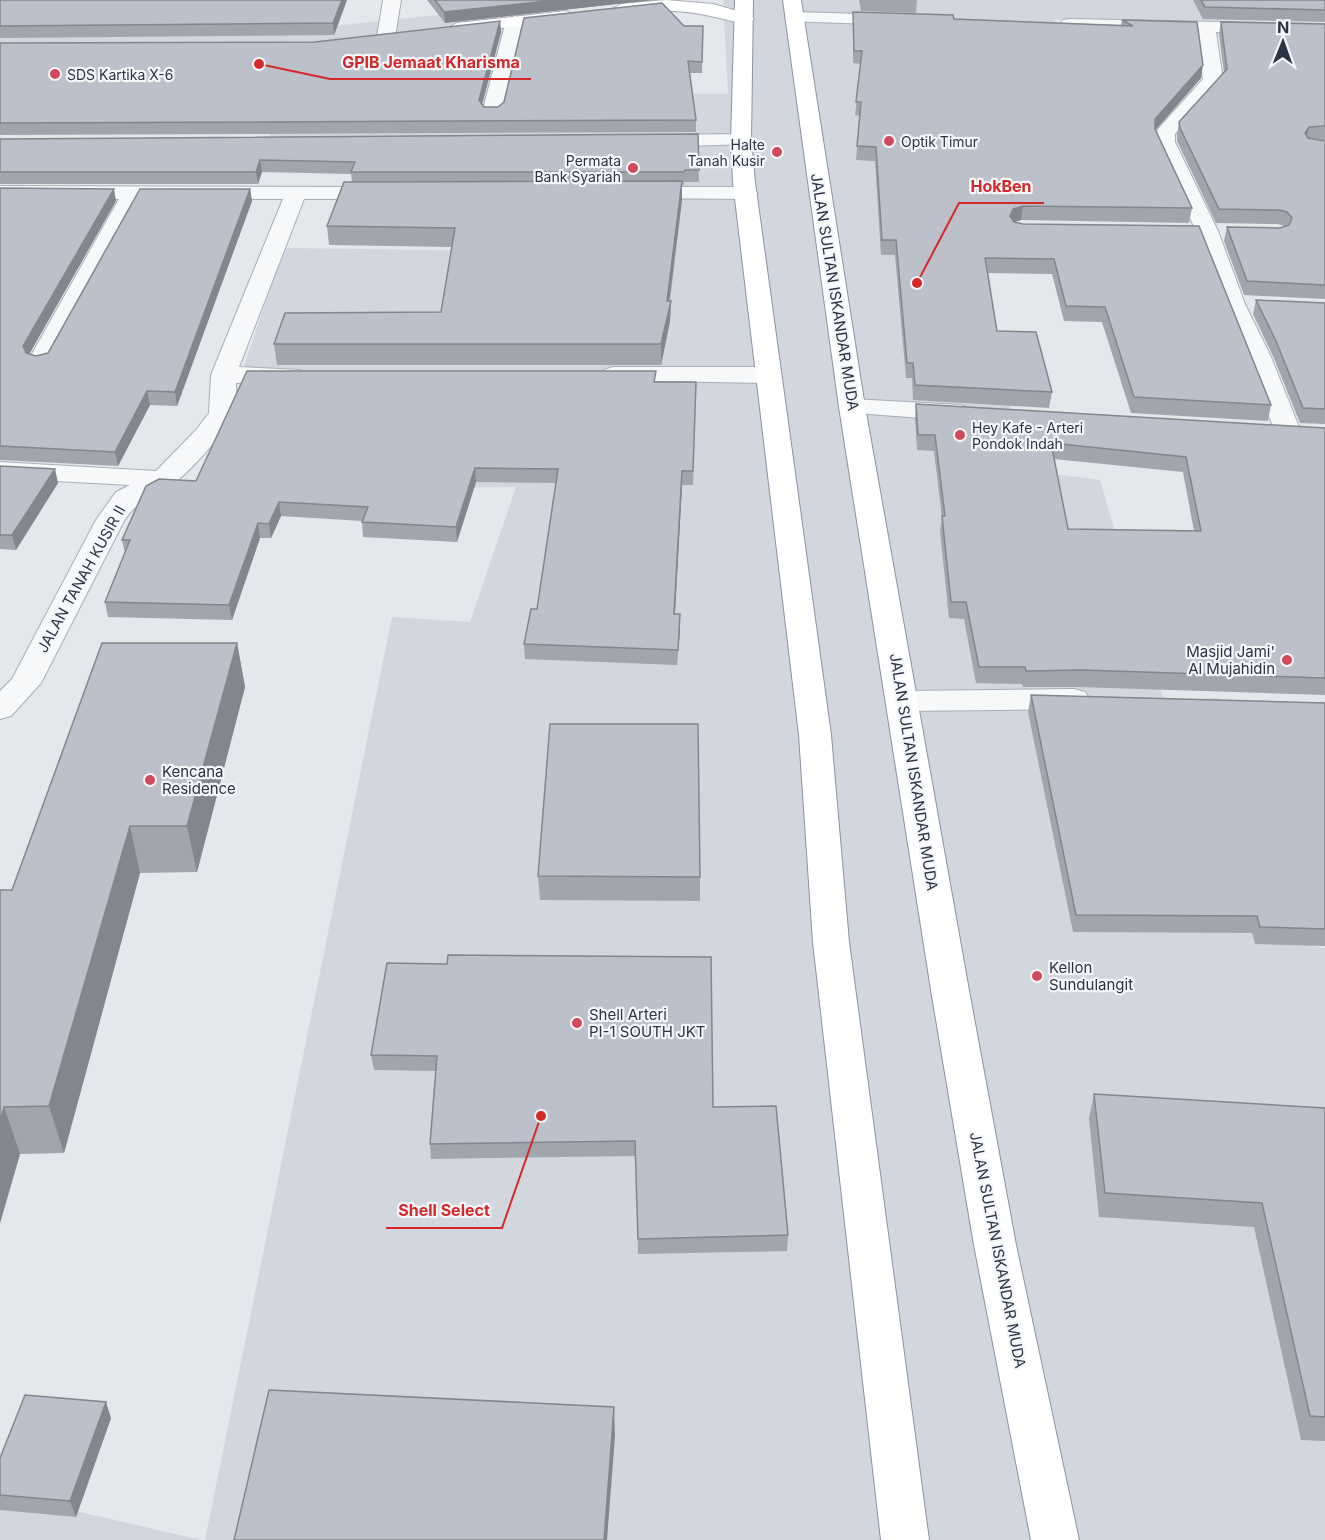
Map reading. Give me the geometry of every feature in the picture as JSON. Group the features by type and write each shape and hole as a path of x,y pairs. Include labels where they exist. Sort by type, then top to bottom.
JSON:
{"main road":[{"path":"607,11 686,4 744,10 741,140 746,193 767,375 814,727 831,942 906,1540"},
{"name":"JALAN SULTAN ISKANDAR MUDA","path":"793,9 852,407 995,1245 1055,1540"},
{"path":"444,30 584,14"},
{"path":"363,40 409,34"}],"street":[{"path":"386,37 392,0"},
{"path":"793,9 912,20"},
{"path":"492,113 515,21"},
{"path":"1053,24 1325,29"},
{"path":"1206,27 1213,80 1165,133 1165,142 1177,171 1245,304 1276,432 1316,434"},
{"path":"629,142 741,140"},
{"path":"0,192 404,193"},
{"path":"40,361 134,192"},
{"name":"JALAN TANAH KUSIR II","path":"0,709 25,683 110,520 126,498 163,479 205,436 222,413 224,375 296,193"},
{"path":"620,193 746,193"},
{"path":"224,375 318,375"},
{"path":"590,375 767,375"},
{"path":"852,407 982,414"},
{"path":"0,470 163,479"},
{"path":"902,701 1103,700"}],"shaded area":[{"path":"723,0 1325,0 1325,21 1055,20 1065,117 976,170 1004,387 1031,471 1100,480 1164,700 1219,698 1266,939 1325,948 1325,1540 205,1540 392,617 470,622 516,487 406,489 242,372 284,248 509,251 520,188 266,143 288,97 0,95 0,32 288,31 537,4 528,92 728,94"},
{"path":"0,1494 202,1540 0,1540"}],"building":[{"path":"0,0 342,0 333,23 0,26"},
{"path":"435,0 557,0 444,12"},
{"path":"1201,0 1325,0 1325,10 1205,7"},
{"path":"662,3 684,26 703,26 702,62 688,61 696,120 0,123 0,43 315,42 500,21 479,100 484,107 498,107 504,102 524,18"},
{"path":"853,12 953,15 954,19 1133,26 1122,20 1197,22 1203,65 1155,119 1155,129 1192,208 1023,206 1013,209 1010,216 1014,222 1023,224 1199,226 1271,405 1134,397 1105,307 1066,306 1054,259 985,258 997,331 1036,332 1052,392 915,385 913,363 907,363 896,240 882,240 876,147 857,146 861,102 856,102 862,51 854,51"},
{"path":"1221,22 1325,24 1325,126 1309,127 1305,133 1308,138 1325,141 1325,285 1247,281 1227,227 1280,228 1289,225 1292,218 1287,212 1279,210 1219,209 1180,128 1179,122 1227,69"},
{"path":"698,134 699,170 685,170 684,172 351,172 355,162 260,160 256,172 0,172 0,139"},
{"path":"682,181 667,301 671,301 661,344 274,344 285,313 441,312 455,228 327,226 344,182"},
{"path":"0,188 114,189 23,346 26,353 36,356 48,353 140,189 250,189 175,392 147,391 115,452 0,446"},
{"path":"1256,300 1325,303 1325,409 1303,408 1276,341"},
{"path":"247,371 656,371 654,382 696,382 693,471 682,471 674,614 680,614 678,650 524,644 531,609 537,609 558,469 475,468 456,527 362,522 368,507 279,502 269,524 258,523 229,605 105,602 130,540 122,540 146,486 159,479 196,481"},
{"path":"916,404 1325,428 1325,678 1082,670 1026,671 1025,667 979,667 966,602 951,602 942,516 945,516 935,435 918,435","holes":["1051,443 1186,457 1201,531 1068,529"]},
{"path":"0,466 55,469 12,535 0,535"},
{"path":"102,643 237,643 187,826 130,826 49,1106 4,1107 0,1121 0,890 12,890"},
{"path":"1031,695 1325,703 1325,929 1260,927 1257,916 1076,915"},
{"path":"550,724 698,724 700,877 538,876"},
{"path":"448,955 711,957 713,1107 776,1106 788,1235 638,1239 635,1141 430,1144 437,1056 371,1055 387,963 447,964"},
{"path":"1094,1094 1325,1108 1325,1417 1310,1416 1262,1203 1105,1193"},
{"path":"269,1390 614,1407 604,1540 234,1540"},
{"path":"25,1395 106,1402 70,1501 0,1495 0,1458"}],"place":[{"name":"GPIB Jemaat Kharisma","path":"259,64"},
{"name":"SDS Kartika X-6","path":"55,74"},
{"name":"Optik Timur","path":"889,141"},
{"name":"Halte Tanah Kusir","path":"777,152"},
{"name":"Permata Bank Syariah","path":"633,168"},
{"name":"HokBen","path":"917,283"},
{"name":"Hey Kafe - Arteri Pondok Indah","path":"960,435"},
{"name":"Masjid Jami' Al Mujahidin","path":"1287,660"},
{"name":"Kencana Residence","path":"150,780"},
{"name":"Kellon Sundulangit","path":"1037,976"},
{"name":"Shell Arteri PI-1 SOUTH JKT","path":"577,1023"},
{"name":"Shell Select","path":"541,1116"}]}
